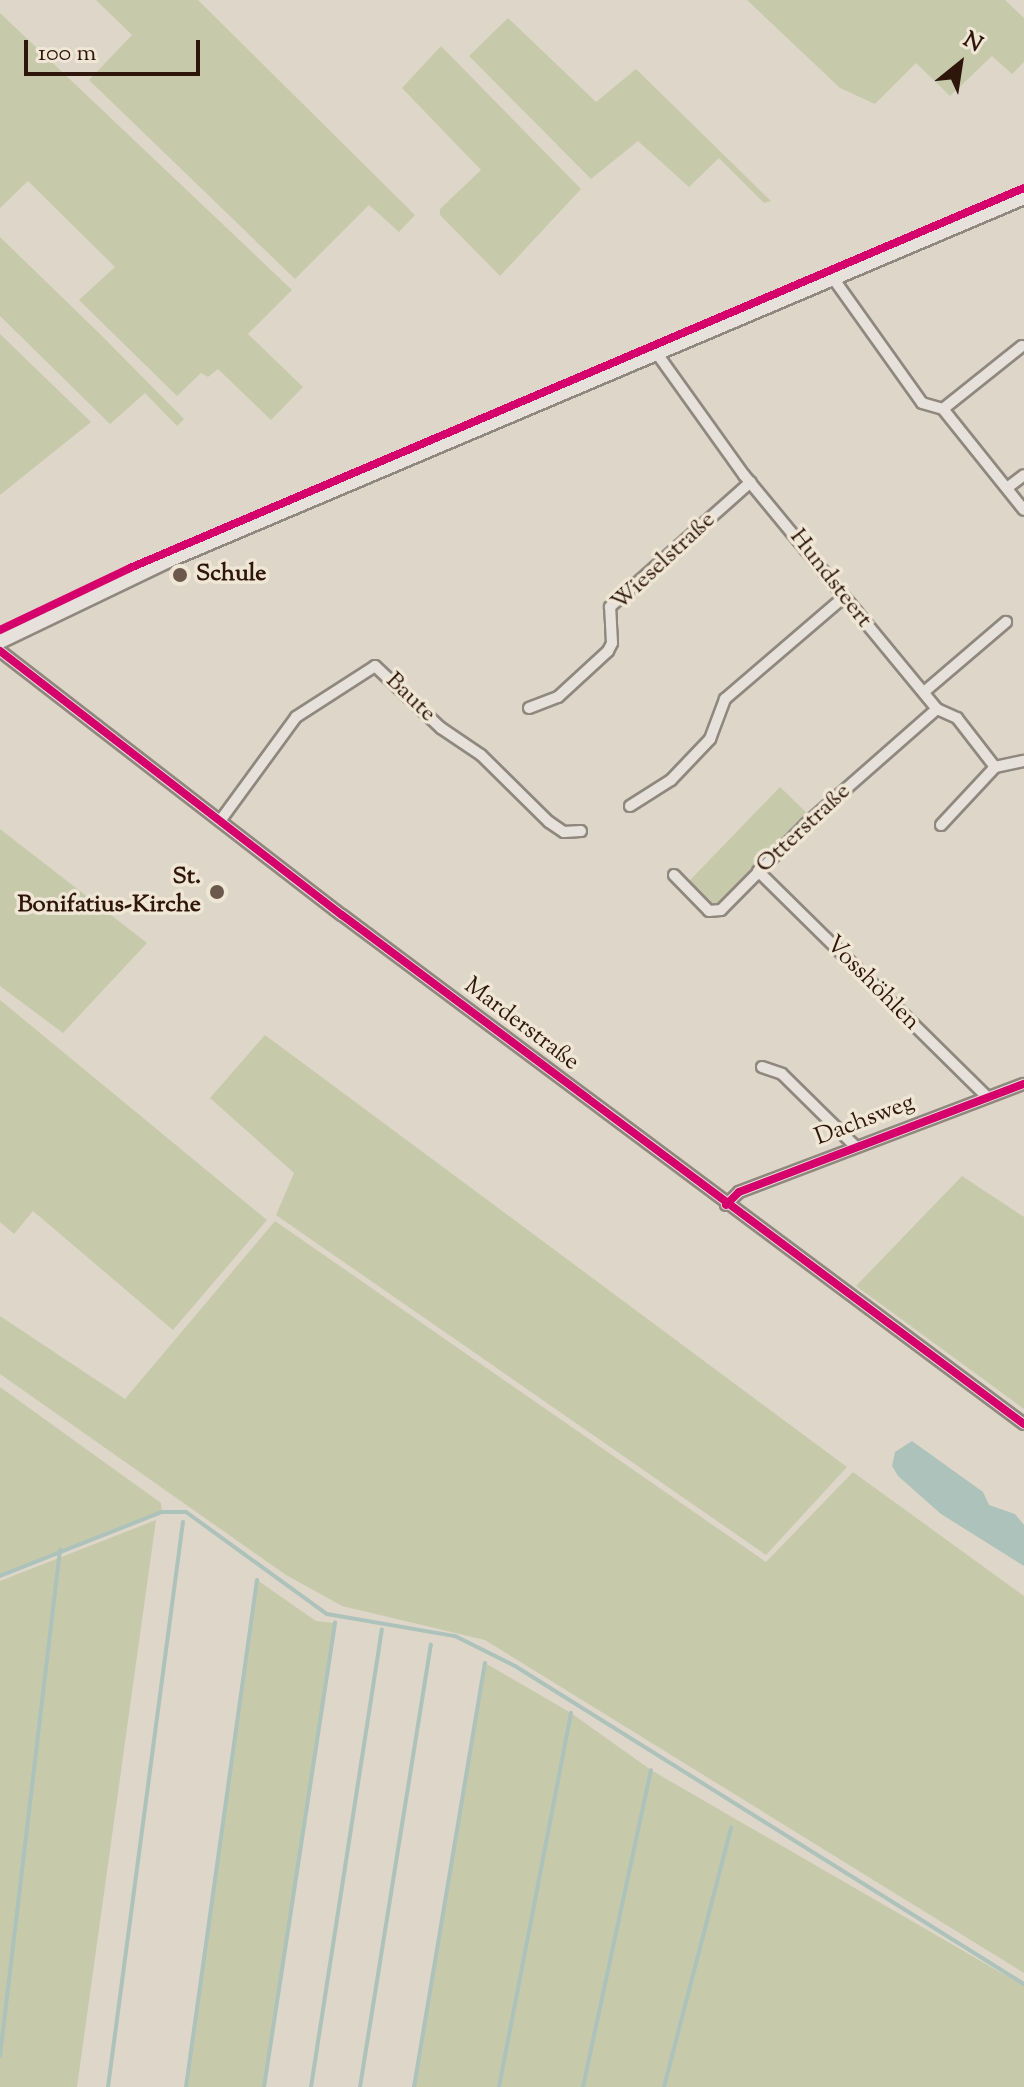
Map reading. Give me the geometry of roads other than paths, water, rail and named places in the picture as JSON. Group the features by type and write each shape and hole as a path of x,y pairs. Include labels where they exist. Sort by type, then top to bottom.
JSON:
{"street":[{"path":"0,641 168,560 658,355 1024,197"},
{"path":"833,278 922,403 943,409 1024,510"},
{"path":"943,409 1022,346"},
{"name":"Hundsteert","path":"658,355 751,482 835,579 843,598 937,709 957,718 995,767"},
{"path":"1007,488 1024,475"},
{"name":"Wieselstraße","path":"529,708 558,697 608,651 612,643 610,607 751,482"},
{"path":"630,806 671,780 710,739 725,699 843,598"},
{"path":"924,692 1006,622"},
{"name":"Marderstraße","path":"0,651 726,1205 1024,1424"},
{"name":"Baute","path":"220,821 296,717 375,666 441,728 476,750 549,822 564,832 581,831"},
{"name":"Otterstraße","path":"674,875 716,913 937,709"},
{"path":"941,825 995,767 1024,761"},
{"name":"Vosshöhlen","path":"758,871 987,1097"},
{"path":"762,1067 782,1074 855,1146"},
{"name":"Dachsweg","path":"726,1205 739,1192 1024,1084"}],"water":[{"path":"912,1441 983,1492 989,1505 1015,1514 1024,1525 1024,1566 941,1514 898,1476 892,1466 895,1452"}],"waterway":[{"path":"0,1576 162,1512 186,1512 327,1614 455,1636 515,1666 1024,1984"},
{"path":"108,2087 183,1522"},
{"path":"0,2056 60,1550"},
{"path":"186,2087 257,1580"},
{"path":"264,2087 335,1622"},
{"path":"311,2087 382,1629"},
{"path":"360,2087 431,1645"},
{"path":"414,2087 485,1663"},
{"path":"499,2087 571,1713"},
{"path":"583,2087 651,1770"},
{"path":"664,2087 731,1827"}],"place":[{"name":"Schule","path":"180,575"},
{"name":"St. Bonifatius-Kirche","path":"217,892"}]}
